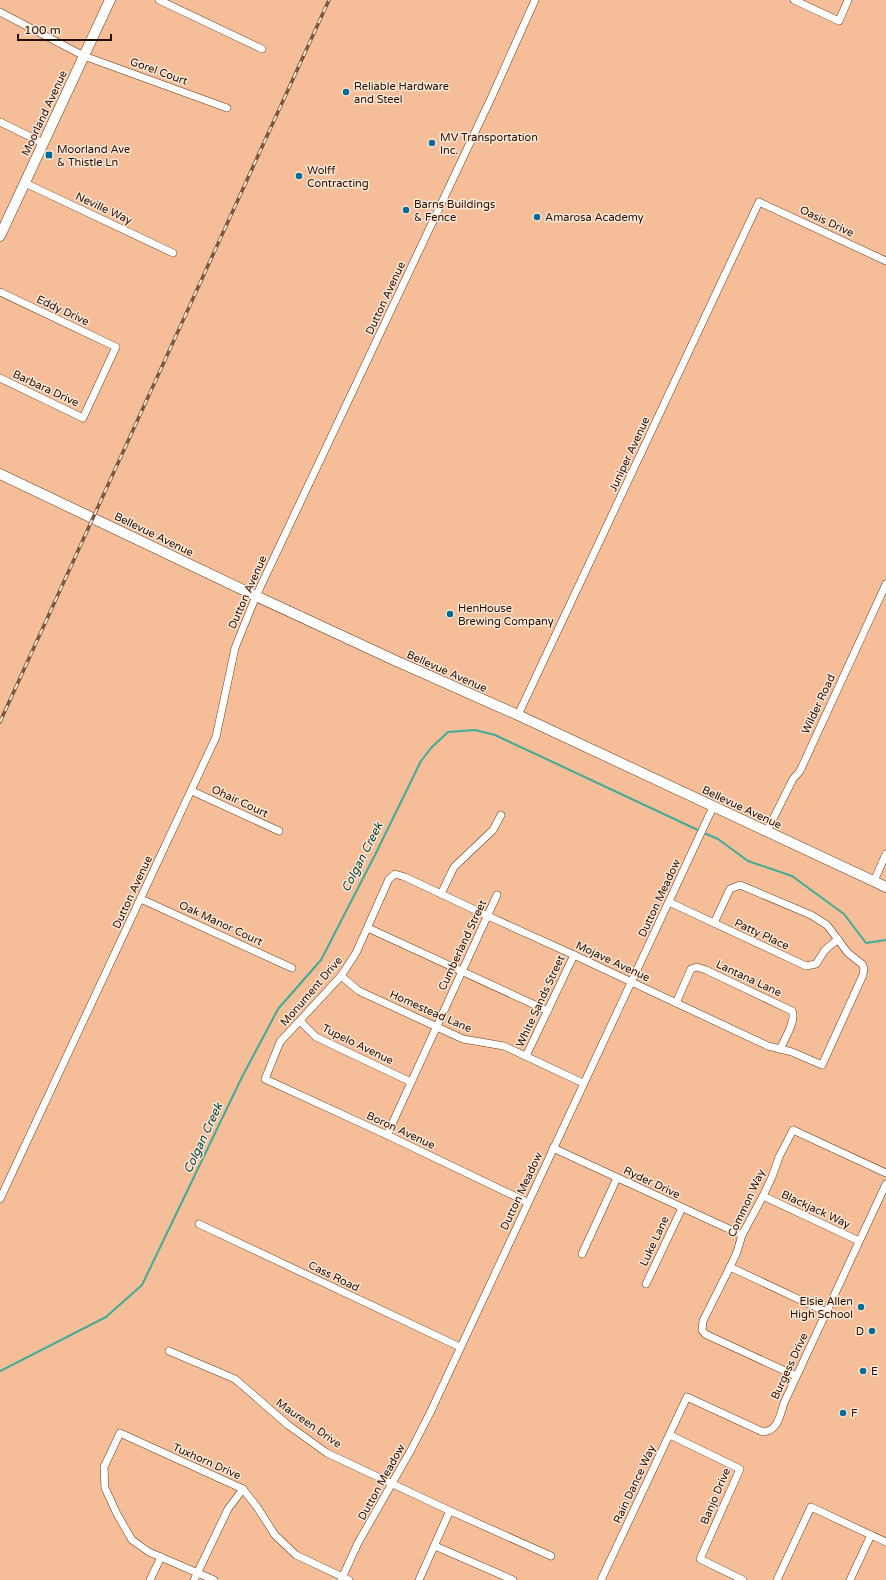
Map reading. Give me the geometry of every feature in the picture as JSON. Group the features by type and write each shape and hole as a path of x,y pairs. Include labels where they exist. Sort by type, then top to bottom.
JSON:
{"street":[{"name":"Moorland Avenue","path":"0,236 110,0"},
{"path":"159,0 262,49"},
{"name":"Dutton Avenue","path":"0,1199 216,737 235,648 256,596 494,94 535,0"},
{"path":"794,0 839,21 848,0"},
{"name":"Gorel Court","path":"0,12 84,56 227,108"},
{"path":"0,122 43,144"},
{"name":"Neville Way","path":"25,183 173,253"},
{"name":"Oasis Drive","path":"759,202 886,261"},
{"name":"Juniper Avenue","path":"518,715 759,202"},
{"name":"Eddy Drive","path":"0,292 116,347 84,418"},
{"name":"Barbara Drive","path":"0,378 84,418"},
{"name":"Bellevue Avenue","path":"1,477 394,660 518,715 886,887"},
{"name":"Wilder Road","path":"767,831 793,779 800,770 886,584"},
{"name":"Ohair Court","path":"192,790 278,831"},
{"name":"Dutton Meadow","path":"344,1579 358,1543 419,1436 630,981 640,963 713,807"},
{"path":"441,894 454,867 493,830 501,815"},
{"path":"874,881 886,854"},
{"name":"Mojave Avenue","path":"395,874 405,877 768,1046 792,1052 822,1065 864,972 862,964 848,953 838,939"},
{"name":"Monument Drive","path":"265,1079 280,1042 341,976 356,953 389,879 395,874"},
{"path":"714,924 730,890 740,885 820,920 833,931 838,939"},
{"name":"Cumberland Street","path":"387,1135 436,1026 498,895"},
{"name":"Oak Manor Court","path":"140,899 292,968"},
{"name":"Patty Place","path":"669,902 806,966 816,964 825,950 838,939"},
{"path":"368,928 548,1011"},
{"name":"White Sands Street","path":"526,1056 574,955"},
{"name":"Lantana Lane","path":"676,1003 691,969 697,967 706,970 792,1011 793,1020 780,1049"},
{"name":"Homestead Lane","path":"341,976 359,991 463,1039 504,1046 583,1083"},
{"name":"Tupelo Avenue","path":"300,1020 316,1037 411,1082"},
{"name":"Boron Avenue","path":"265,1079 527,1202"},
{"name":"Common Way","path":"796,1376 709,1336 702,1330 703,1321 730,1267 742,1235 772,1177 778,1157 793,1130 886,1173"},
{"name":"Ryder Drive","path":"553,1148 742,1235"},
{"path":"582,1254 617,1178"},
{"name":"Burgess Drive","path":"687,1397 763,1432 769,1432 776,1425 796,1376 886,1184"},
{"name":"Blackjack Way","path":"763,1196 859,1241"},
{"name":"Luke Lane","path":"646,1284 682,1208"},
{"name":"Cass Road","path":"199,1224 460,1347"},
{"path":"730,1267 826,1312"},
{"name":"Maureen Drive","path":"169,1351 235,1379 288,1425 327,1452 446,1509 551,1556"},
{"name":"Rain Dance Way","path":"601,1580 687,1397"},
{"name":"Tuxhorn Drive","path":"161,1557 150,1552 132,1540 117,1514 105,1488 104,1467 120,1433 243,1489 257,1507 275,1535 296,1555 344,1579"},
{"name":"Banjo Drive","path":"670,1435 740,1469 700,1558 743,1580"},
{"path":"194,1580 228,1509 243,1489"},
{"path":"777,1580 811,1507 886,1542"},
{"path":"419,1580 448,1515"},
{"path":"850,1580 871,1535"},
{"path":"435,1546 512,1580"},
{"path":"150,1580 161,1557 214,1580"}],"waterway":[{"name":"Colgan Creek","path":"0,1371 106,1317 142,1285 242,1077 278,1009 321,960 421,761 431,748 448,732 475,730 495,735 700,831"},
{"name":"Colgan Creek","path":"704,833 718,839 748,861 792,876 844,914 866,943 886,940"}],"railway":[{"path":"0,722 329,0"}],"place":[{"name":"Reliable Hardware and Steel","path":"346,92"},
{"name":"MV Transportation Inc.","path":"432,143"},
{"name":"Moorland Ave & Thistle Ln","path":"49,155"},
{"name":"Wolff Contracting","path":"299,176"},
{"name":"Barns Buildings & Fence","path":"406,210"},
{"name":"Amarosa Academy","path":"537,217"},
{"name":"HenHouse Brewing Company","path":"450,614"},
{"name":"Elsie Allen High School","path":"861,1307"},
{"name":"D","path":"872,1331"},
{"name":"E","path":"863,1371"},
{"name":"F","path":"843,1413"}]}
